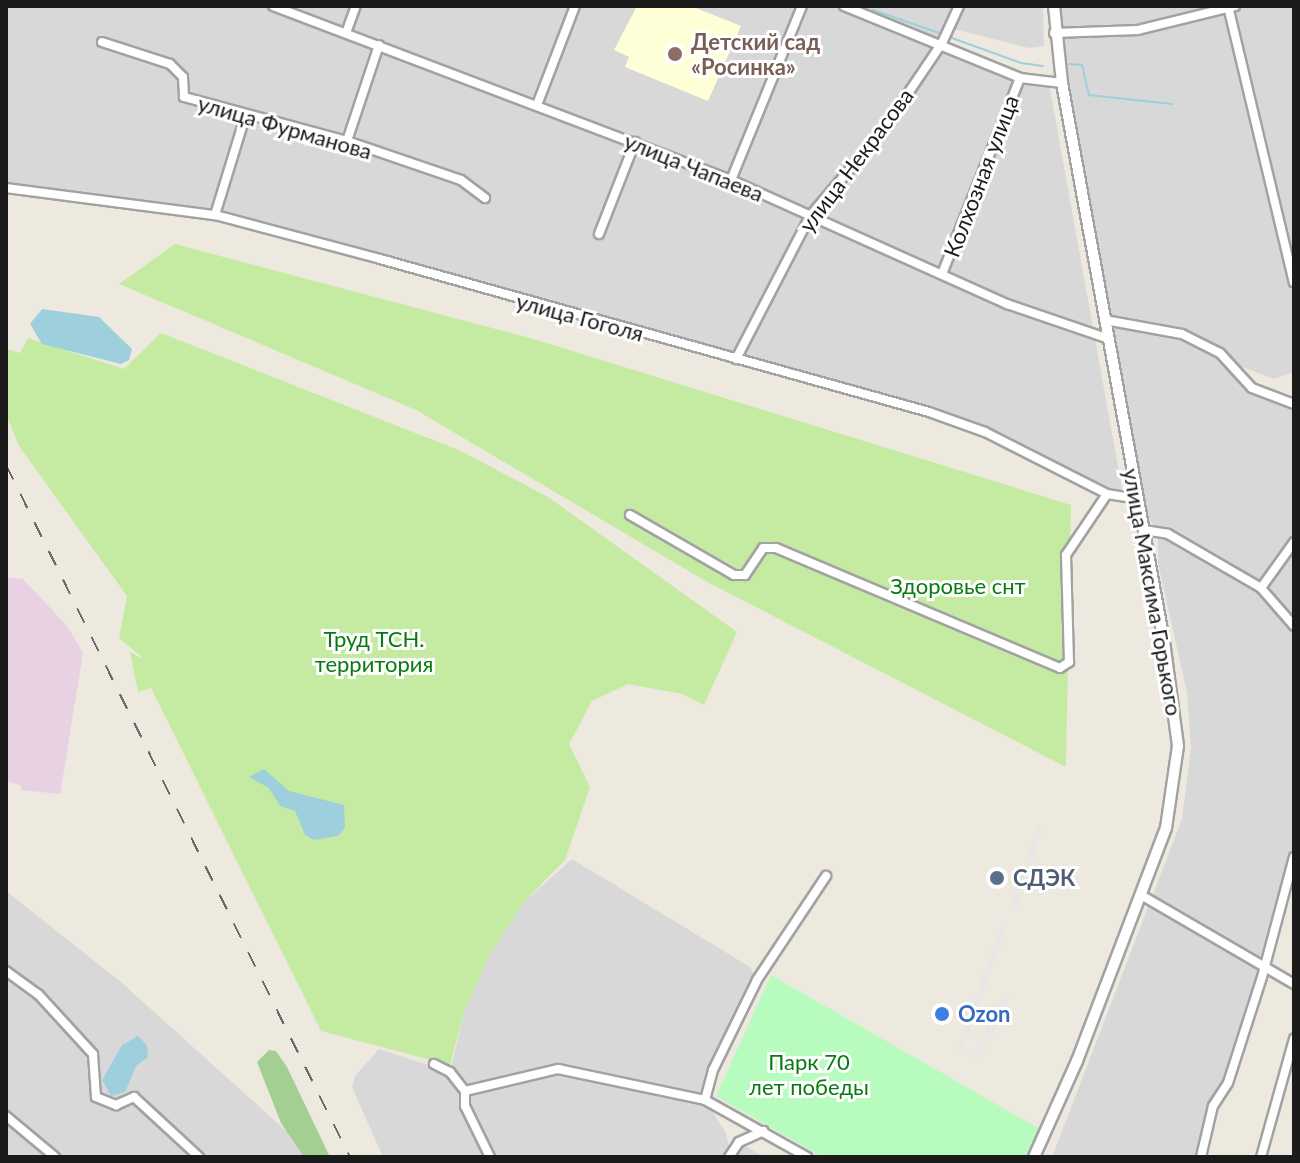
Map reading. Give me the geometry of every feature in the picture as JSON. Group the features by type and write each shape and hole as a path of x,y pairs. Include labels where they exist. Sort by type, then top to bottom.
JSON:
{"street":[{"name":"улица Чапаева","path":"273,6 731,180 1069,329 1109,339"},
{"path":"346,33 356,6"},
{"path":"537,105 575,6"},
{"path":"731,180 802,6"},
{"path":"844,6 866,10 1020,78 1062,83"},
{"name":"улица Некрасова","path":"736,359 810,216 875,141 942,43 959,6"},
{"name":"улица Максима Горького","path":"1034,1157 1077,1061 1171,811 1178,746 1144,530 1062,83 1054,33 1054,6"},
{"path":"1054,33 1138,30 1230,7 1294,282"},
{"name":"улица Фурманова","path":"102,42 159,58 183,77 184,97 245,117 347,141 461,180 485,198"},
{"path":"347,141 379,45"},
{"name":"Колхозная улица","path":"942,274 1020,78"},
{"path":"215,215 245,117"},
{"path":"599,234 635,142"},
{"name":"улица Гоголя","path":"6,188 215,215 970,426 1107,494 1138,499"},
{"path":"1105,320 1182,334 1220,353 1252,388 1294,404"},
{"path":"630,515 734,575 745,575 763,548 776,548 1060,668 1069,662 1066,555 1107,494"},
{"path":"1144,530 1168,534 1261,588 1294,626"},
{"path":"1261,588 1294,542"},
{"path":"1201,1157 1213,1106 1228,1083 1265,967 1294,857"},
{"path":"705,1100 717,1060 757,980 826,876"},
{"path":"1141,895 1294,984"},
{"path":"6,971 38,994 93,1054 92,1089 101,1102 116,1105 134,1097 199,1157"},
{"path":"1261,1157 1294,1039"},
{"path":"434,1064 450,1072 465,1091 465,1106 490,1157"},
{"path":"465,1091 558,1069 705,1100 807,1157"},
{"path":"6,1116 55,1157"},
{"path":"729,1157 739,1142 764,1131"}],"shaded area":[{"path":"6,6 844,6 864,13 867,6 1043,6 1044,46 1029,48 950,28 942,43 1020,78 1049,83 1124,500 985,432 215,215 6,188"},
{"name":"Детский сад «Росинка»","path":"637,6 691,6 741,26 708,101 625,67 629,57 614,50"},
{"path":"1061,6 1294,6 1294,372 1274,379 1227,361 1237,376 1294,404 1294,857 1228,1083 1213,1106 1201,1157 1052,1157 1182,819 1191,748 1187,693 1158,563 1158,531 1146,515 1068,82"},
{"path":"6,577 23,579 67,626 83,653 60,794 21,790 21,785 6,781"},
{"path":"1037,825 1043,827 1016,909 1010,907"},
{"path":"572,859 750,967 757,980 721,1050 705,1100 726,1133 730,1153 739,1142 764,1157 383,1157 352,1087 355,1076 379,1049 450,1072 465,1010 489,956 524,902"},
{"path":"6,891 122,983 315,1157 6,1157"},
{"path":"1002,922 1008,924 961,1054 956,1052"},
{"path":"1003,996 1009,999 978,1061 972,1057"}],"green space":[{"name":"Здоровье снт","path":"175,244 537,340 1071,505 1066,767 709,583 416,410 119,284"},
{"name":"Труд ТСН. территория","path":"161,333 461,451 548,497 737,632 704,705 682,694 628,684 592,701 569,744 590,787 565,860 524,902 489,956 465,1010 450,1065 321,1031 151,688 138,692 130,652 144,659 119,638 127,596 19,446 6,414 6,349 20,353 28,338 124,369"},
{"name":"Парк 70 лет победы","path":"771,975 1040,1129 1025,1157 822,1157 716,1096"},
{"path":"269,1050 276,1051 287,1067 330,1157 304,1157 281,1123 257,1062"}],"water":[{"path":"42,309 99,317 132,349 129,360 121,364 42,344 30,324"},
{"path":"264,769 289,791 344,805 345,828 338,836 314,840 305,835 295,811 280,806 269,788 249,777"},
{"path":"138,1036 147,1045 148,1057 136,1066 125,1092 111,1096 102,1080 122,1045"}],"waterway":[{"path":"873,10 939,33"},
{"path":"952,38 1021,63 1043,66"},
{"path":"1069,64 1082,65 1089,95 1173,104"}],"railway":[{"path":"6,465 350,1157"}],"place":[{"name":"Детский сад «Росинка»","path":"675,54"},
{"name":"СДЭК","path":"997,878"},
{"name":"Ozon","path":"942,1014"}]}
